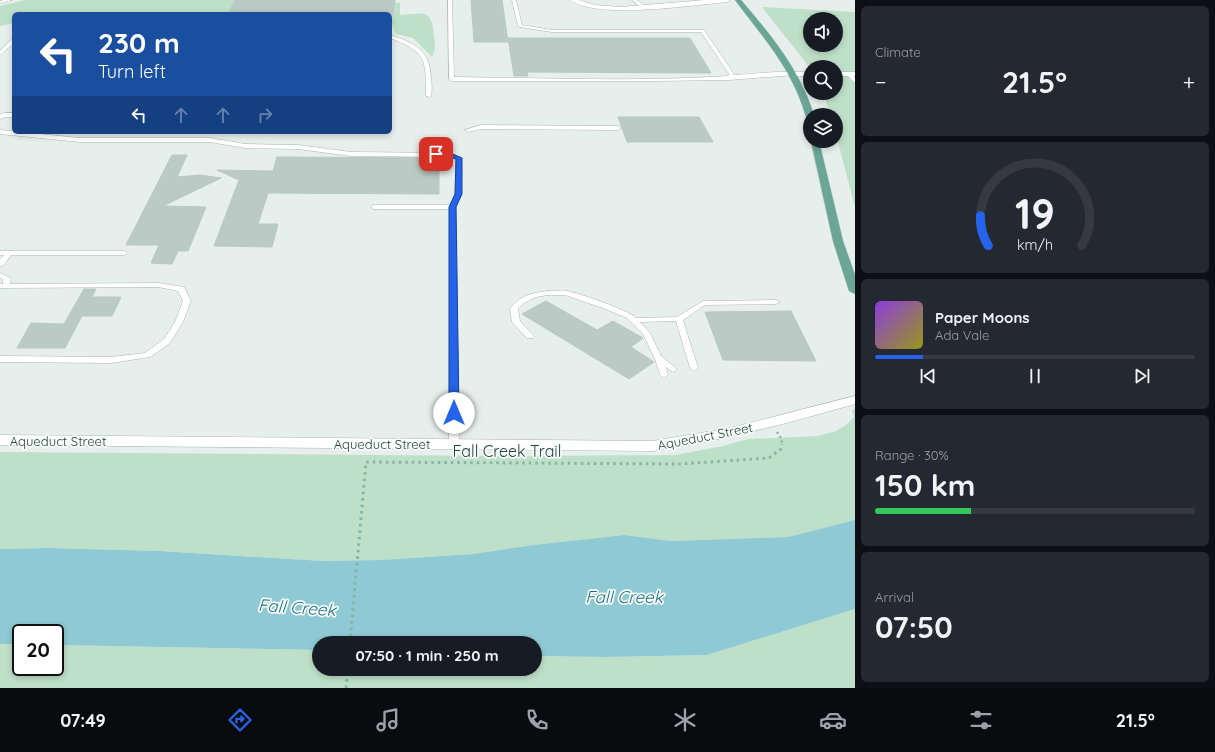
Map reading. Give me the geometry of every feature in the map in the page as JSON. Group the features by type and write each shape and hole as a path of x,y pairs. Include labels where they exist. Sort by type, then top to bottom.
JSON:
{"main road":[{"path":"738,0 794,74 803,92 807,108"},
{"path":"817,148 838,241 855,291"}],"street":[{"path":"573,0 598,8 626,9 727,0"},
{"path":"794,74 803,74"},
{"name":"Aqueduct Street","path":"0,440 653,446 718,436 855,400"}],"lane":[{"path":"0,2 10,0"},
{"path":"450,0 452,79 729,78 763,74 794,74"},
{"path":"514,0 520,26 552,31 702,31 732,74 729,78"},
{"path":"634,0 645,8"},
{"path":"392,37 413,46 424,54 429,63 429,96"},
{"path":"0,54 12,42"},
{"path":"852,74 855,81"},
{"path":"0,117 4,115 12,115"},
{"path":"468,130 481,127 618,128"},
{"path":"0,132 11,131"},
{"path":"24,134 32,136 111,141 210,140 245,146 298,147 351,154 450,155 459,158 458,194 453,207 454,444"},
{"path":"109,134 111,141"},
{"path":"374,207 453,207"},
{"path":"0,253 124,253"},
{"path":"0,264 9,253"},
{"path":"0,275 7,278 3,286 158,285 181,289 187,301 179,322 166,341 146,355 111,360 0,359"},
{"path":"530,336 516,322 514,308 521,301 534,295 566,293 606,306 630,316 646,333 658,357 664,375"},
{"path":"633,320 679,319 703,303 776,302"},
{"path":"679,319 694,368"},
{"path":"658,357 673,369"}],"path":[{"name":"Fall Creek Trail","path":"351,636 366,462 679,464 741,461 769,458 781,449 782,440 775,430"},
{"path":"346,688 347,676"}],"green space":[{"path":"25,0 235,0 229,12 12,12 12,23 0,26 0,6"},
{"path":"395,2 400,3 400,15 425,14 428,16 433,27 435,42 435,49 432,57 413,38 396,34 392,24"},
{"path":"762,7 855,12 855,207 839,148 843,148 843,108 828,108 826,100 843,100 843,60 804,60"},
{"path":"855,409 855,520 788,537 671,541 624,535 533,545 473,554 381,560 323,561 160,551 48,548 0,549 0,452 499,456 675,455 723,446 748,439 818,436 836,431 846,425 854,417 852,410"},
{"path":"855,609 855,688 0,688 0,644 12,644 12,676 64,676 64,645 312,650 312,676 542,676 542,656 605,657 707,655"}],"water":[{"name":"Fall Creek","path":"855,520 855,609 707,655 605,657 542,656 542,636 312,636 312,650 64,645 64,624 12,624 12,644 0,644 0,549 48,548 160,551 323,561 381,560 473,554 533,545 624,535 671,541 788,537"}],"building":[{"path":"235,0 395,0 393,14 392,12 229,12"},
{"path":"471,0 502,0 508,42 474,42"},
{"path":"508,38 690,38 711,73 527,72 528,76 514,76"},
{"path":"618,117 699,117 713,142 627,142"},
{"path":"172,155 187,155 177,177 200,175 221,178 163,206 206,207 188,251 178,251 172,264 151,263 159,245 126,245"},
{"path":"277,157 439,158 439,194 268,193 258,224 278,224 272,247 214,246 239,180 217,170 273,171"},
{"path":"84,289 96,289 92,297 121,297 112,316 82,316 65,348 17,348 31,323 64,324"},
{"path":"546,301 597,330 613,321 643,338 631,347 654,362 629,379 522,314"},
{"path":"791,311 816,361 723,360 705,312"}],"route":[{"path":"436,154 450,155 459,158 458,194 453,207 454,413"}]}
